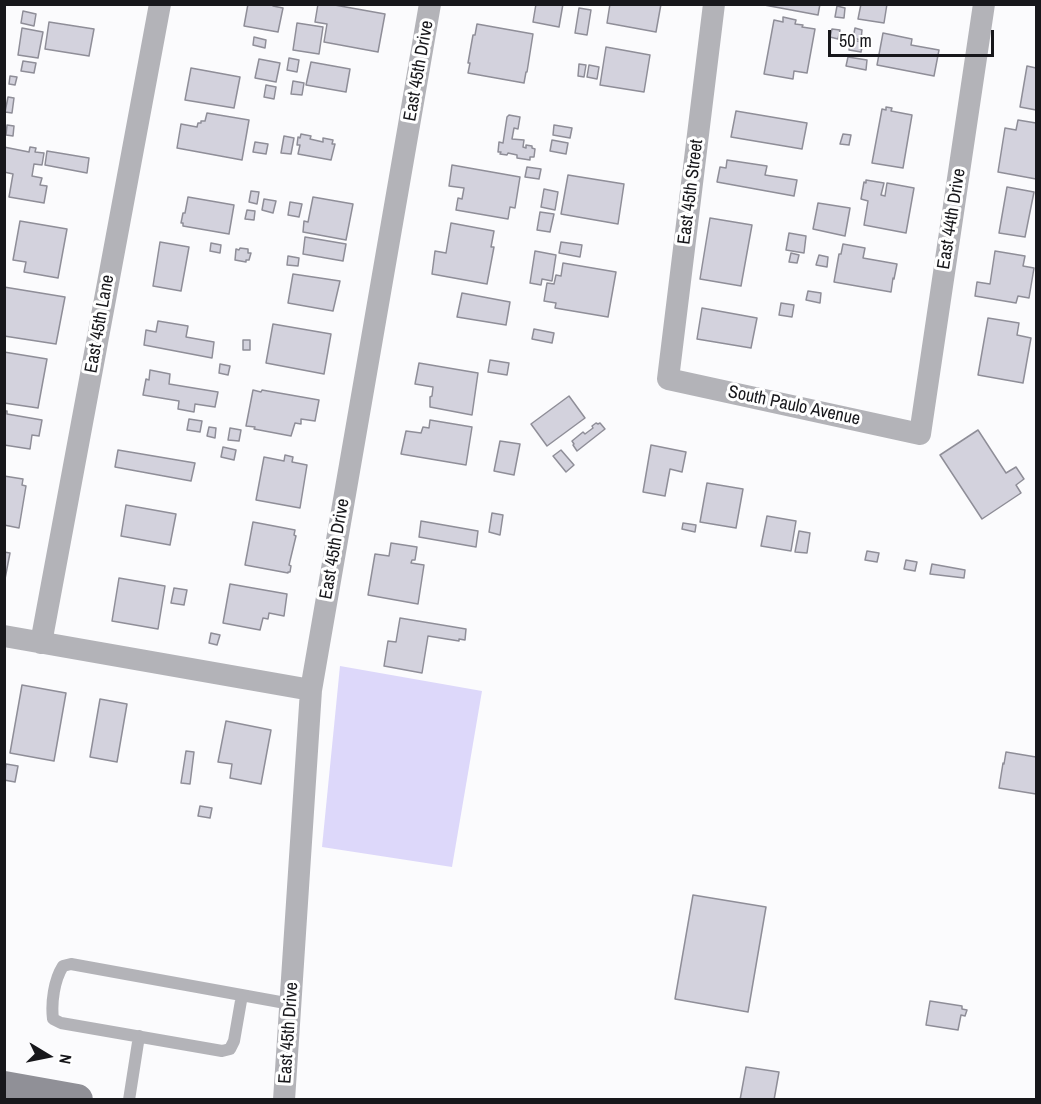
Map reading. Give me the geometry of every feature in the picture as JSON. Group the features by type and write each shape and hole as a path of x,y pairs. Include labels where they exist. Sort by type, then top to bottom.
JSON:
{"street":[{"name":"East 45th Lane","path":"41,643 160,4"},
{"name":"East 45th Drive","path":"284,1100 311,690 430,4"},
{"name":"East 45th Street","path":"668,379 714,4"},
{"name":"East 44th Drive","path":"920,434 984,4"},
{"name":"South Paulo Avenue","path":"668,379 920,434"},
{"path":"4,636 311,690"},
{"path":"6,1091 77,1100"}],"lane":[{"path":"242,995 234,1041 230,1049 222,1051 61,1023 53,1019 52,1011 58,974 63,966 71,964 242,995 291,1004"},
{"path":"129,1100 139,1036"}],"shaded area":[{"path":"340,666 482,691 452,867 322,847"}],"building":[{"path":"248,4 273,4 273,6 283,8 278,32 244,26"},
{"path":"318,4 385,14 378,52 324,42 327,24 315,22"},
{"path":"536,4 563,4 559,27 533,22"},
{"path":"610,4 661,4 656,32 607,23"},
{"path":"759,4 820,4 818,15"},
{"path":"861,4 887,4 884,23 858,19"},
{"path":"837,6 845,8 844,18 835,17"},
{"path":"579,8 591,10 587,35 575,33"},
{"path":"23,11 36,14 34,26 21,23"},
{"path":"783,17 796,20 795,24 803,25 802,27 815,29 807,73 794,71 793,79 764,74 774,20 783,22"},
{"path":"49,22 94,29 89,56 45,49"},
{"path":"297,23 323,27 319,54 293,50"},
{"path":"477,24 533,34 524,83 468,73 473,35 475,35"},
{"path":"22,28 43,32 38,58 18,55"},
{"path":"855,28 862,30 861,40 853,38"},
{"path":"832,29 840,30 838,39 830,37"},
{"path":"883,33 912,39 911,45 939,50 934,76 877,65"},
{"path":"254,37 266,40 265,48 253,45"},
{"path":"851,40 863,42 861,52 849,50"},
{"path":"606,47 650,55 644,92 600,85"},
{"path":"848,57 867,60 866,70 846,66"},
{"path":"289,58 299,60 297,72 287,70"},
{"path":"259,59 280,63 276,82 255,78"},
{"path":"23,61 36,63 34,73 21,71"},
{"path":"311,62 350,69 346,92 306,85"},
{"path":"579,64 586,65 584,77 578,76"},
{"path":"589,65 599,67 597,79 587,77"},
{"path":"1027,66 1036,68 1036,110 1020,107"},
{"path":"191,68 240,77 234,108 185,100"},
{"path":"10,76 17,77 15,85 9,84"},
{"path":"293,81 304,83 302,95 291,94"},
{"path":"266,85 276,87 274,99 264,97"},
{"path":"8,97 14,98 12,113 5,112"},
{"path":"886,107 892,108 891,111 912,115 903,168 872,163 882,109 886,110"},
{"path":"736,111 807,123 802,149 731,137"},
{"path":"207,113 249,120 242,160 177,148 181,124 197,127 198,123 205,121"},
{"path":"509,115 520,117 518,129 514,128 512,139 524,140 523,147 532,146 535,149 534,157 530,157 530,160 498,152 499,142 503,143"},
{"path":"1018,120 1036,123 1036,179 998,172 1005,128 1016,130"},
{"path":"7,125 14,126 13,136 6,135"},
{"path":"554,125 572,128 570,138 553,135"},
{"path":"301,134 323,142 323,138 333,140 332,144 335,144 331,160 298,154 300,145 297,145 298,137 300,138"},
{"path":"843,134 851,135 849,145 840,144"},
{"path":"284,136 294,138 291,154 281,153"},
{"path":"552,140 568,143 566,154 550,151"},
{"path":"255,142 268,144 266,154 253,152"},
{"path":"4,147 29,152 30,147 36,148 35,152 44,153 42,165 34,164 32,176 42,178 40,185 47,186 44,203 9,197 13,174 4,172"},
{"path":"47,151 89,158 87,173 45,165"},
{"path":"727,160 767,166 765,175 797,180 794,196 717,182 720,167 726,168"},
{"path":"452,165 520,177 515,208 510,207 508,219 456,210 458,198 462,199 464,188 449,186"},
{"path":"527,167 541,169 539,179 525,177"},
{"path":"568,175 624,184 618,224 561,214"},
{"path":"866,180 884,183 881,195 885,196 887,183 914,188 906,233 864,225 868,201 861,199"},
{"path":"1007,187 1034,192 1025,237 999,233"},
{"path":"544,189 558,192 555,210 541,207"},
{"path":"251,191 259,192 257,204 249,202"},
{"path":"188,197 234,205 229,234 183,226 181,223"},
{"path":"313,197 353,204 346,240 303,232 304,221 308,222"},
{"path":"264,199 276,201 273,213 262,210"},
{"path":"290,202 302,204 299,217 288,215"},
{"path":"818,203 850,208 845,236 813,229"},
{"path":"247,210 255,211 254,220 245,219"},
{"path":"540,212 554,214 550,232 537,230"},
{"path":"710,218 752,225 741,286 700,279"},
{"path":"20,221 67,229 58,278 24,272 26,262 13,260"},
{"path":"451,223 494,231 491,247 494,247 487,284 432,274 435,251 446,253"},
{"path":"789,233 806,236 804,253 786,250"},
{"path":"305,237 346,244 343,261 303,254"},
{"path":"160,242 189,247 181,291 153,286"},
{"path":"561,242 582,245 580,257 559,253"},
{"path":"211,243 221,245 220,253 210,251"},
{"path":"843,244 865,248 863,258 897,264 891,292 834,282"},
{"path":"236,249 248,249 248,253 251,253 246,262 235,260"},
{"path":"535,251 556,255 552,281 542,279 541,285 530,283"},
{"path":"995,251 1025,256 1023,266 1034,268 1029,298 1018,296 1016,303 975,296 977,282 990,284"},
{"path":"791,253 799,255 797,263 789,262"},
{"path":"819,255 828,257 827,267 816,265"},
{"path":"288,256 299,258 298,266 287,265"},
{"path":"563,263 616,272 608,317 555,308 556,303 544,301 547,283 554,284 556,275 561,276"},
{"path":"293,274 340,281 333,311 288,303"},
{"path":"4,287 65,297 56,344 4,336"},
{"path":"808,291 821,293 820,303 806,300"},
{"path":"462,293 510,302 506,325 457,317"},
{"path":"781,303 794,305 792,317 779,315"},
{"path":"702,308 757,318 751,348 697,339"},
{"path":"988,318 1019,323 1017,335 1031,338 1023,383 978,375"},
{"path":"158,321 188,326 186,337 214,342 212,358 144,345 146,330 156,332"},
{"path":"273,324 331,334 324,374 266,363"},
{"path":"534,329 554,333 552,343 532,339"},
{"path":"243,340 250,340 250,350 243,350"},
{"path":"4,352 47,359 38,408 4,403"},
{"path":"490,360 509,363 507,375 488,372"},
{"path":"419,363 478,373 472,415 430,407 433,387 415,384"},
{"path":"220,364 230,366 228,375 219,373"},
{"path":"150,370 170,374 169,384 218,392 215,407 195,404 194,412 178,409 179,401 143,395"},
{"path":"253,390 319,400 315,421 301,419 301,424 295,423 291,436 246,426"},
{"path":"569,396 585,418 547,446 531,424"},
{"path":"4,411 7,411 7,414 42,420 39,436 32,435 30,449 4,445"},
{"path":"189,419 202,421 200,432 187,430"},
{"path":"430,420 472,427 466,465 401,454 406,431 421,433 423,427 429,428"},
{"path":"600,423 605,429 577,451 572,441 583,432 585,434 593,428 592,426"},
{"path":"209,427 216,428 215,438 207,436"},
{"path":"230,428 241,430 239,441 228,440"},
{"path":"978,430 1006,473 1016,467 1024,479 1016,485 1021,493 982,519 940,455"},
{"path":"500,441 520,444 514,475 494,471"},
{"path":"651,445 686,452 682,472 670,469 665,496 643,492"},
{"path":"223,447 236,450 234,460 221,457"},
{"path":"118,450 195,463 191,481 115,467"},
{"path":"561,450 574,465 566,472 553,456"},
{"path":"285,455 293,457 292,462 307,465 300,508 256,500 264,457 284,461"},
{"path":"4,476 23,479 22,485 26,486 19,528 4,525"},
{"path":"707,483 743,489 736,528 700,522"},
{"path":"126,505 176,514 170,545 121,536"},
{"path":"492,513 503,515 500,535 489,532"},
{"path":"767,516 796,521 791,551 761,546"},
{"path":"421,521 478,531 476,547 419,537"},
{"path":"253,522 295,530 294,535 296,536 289,565 291,566 290,572 245,565"},
{"path":"683,523 696,525 695,532 682,529"},
{"path":"799,531 810,533 807,553 795,552"},
{"path":"391,543 417,547 415,560 411,563 424,565 418,604 368,595 375,554 389,556"},
{"path":"867,551 879,553 877,562 865,560"},
{"path":"4,552 10,553 4,584"},
{"path":"906,560 917,562 915,571 904,569"},
{"path":"932,564 965,570 964,578 930,574"},
{"path":"119,578 165,586 158,629 112,621"},
{"path":"230,584 287,594 284,616 269,613 268,619 263,618 260,630 223,623"},
{"path":"174,588 187,590 184,605 171,603"},
{"path":"400,618 466,629 465,640 428,636 422,673 384,666 388,641 396,642"},
{"path":"211,633 220,635 217,645 209,643"},
{"path":"22,685 66,693 54,761 10,753"},
{"path":"100,699 127,704 117,762 90,757"},
{"path":"226,721 271,730 261,784 230,778 232,764 218,762"},
{"path":"186,751 194,752 190,784 181,783"},
{"path":"1006,752 1036,757 1036,794 999,788"},
{"path":"6,764 18,766 15,782 4,780"},
{"path":"200,806 212,808 210,818 198,816"},
{"path":"693,895 766,907 748,1012 675,999"},
{"path":"930,1001 962,1006 962,1009 967,1010 965,1016 961,1015 958,1030 926,1025"},
{"path":"746,1067 779,1072 774,1100 740,1100"}]}
